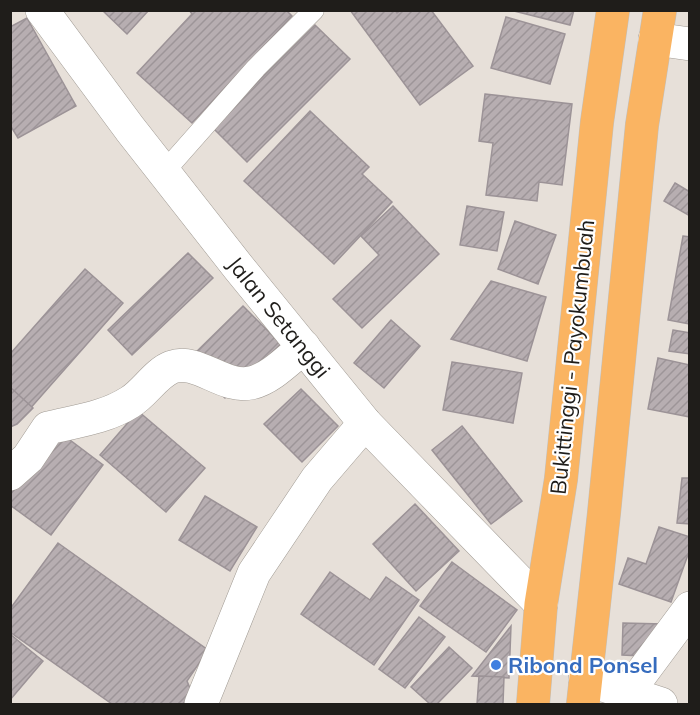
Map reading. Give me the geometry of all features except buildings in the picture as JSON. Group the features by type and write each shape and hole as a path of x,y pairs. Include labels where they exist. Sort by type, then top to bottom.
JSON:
{"highway":[{"path":"612,21 658,25"},
{"name":"Bukittinggi - Payokumbuah","path":"533,705 541,604 561,479 597,122 612,21"},
{"name":"Bukittinggi - Payokumbuah","path":"584,692 606,501 642,125 658,25"}],"street":[{"name":"Jalan Setanggi","path":"42,10 164,172 365,423 541,604"},
{"path":"658,25 690,44"},
{"path":"10,474 28,458 48,428 92,419 118,409 133,400 172,367 184,365 237,384 252,383 267,376 304,348"},
{"path":"201,705 254,573 317,479 365,423"},
{"path":"627,693 690,608"},
{"path":"584,692 627,693 661,705"}],"lane":[{"path":"164,172 256,68 314,10"}],"place":[{"name":"Ribond Ponsel","path":"496,665"}]}
